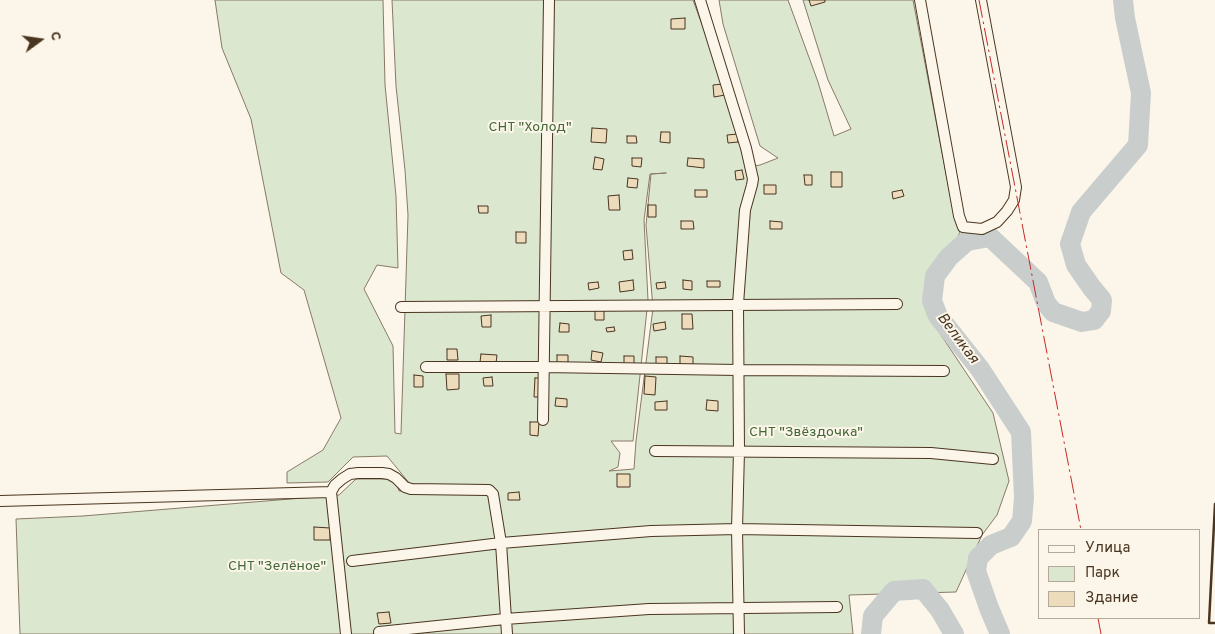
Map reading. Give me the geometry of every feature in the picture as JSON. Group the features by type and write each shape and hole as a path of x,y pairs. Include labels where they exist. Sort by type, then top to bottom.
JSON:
{"street":[{"path":"543,420 548,0"},
{"path":"700,0 746,148 752,179 745,210 738,304 739,452 737,528 739,634"},
{"path":"920,0 959,216 964,227 982,229 997,222 1007,210 1014,200 1016,187 981,0"},
{"path":"401,307 898,304"},
{"path":"426,367 543,366 739,370 944,371"},
{"path":"655,451 931,453 993,459"},
{"path":"346,634 331,492 342,479 350,474 358,473 389,474 405,487 411,489 489,490 493,494 501,543 507,634"},
{"path":"0,501 331,492"},
{"path":"352,561 501,543 651,531 737,528 978,533"},
{"path":"379,632 505,619 649,609 837,607"}],"green space":[{"path":"215,0 383,0 385,85 396,196 398,268 377,265 364,289 393,346 395,433 401,434 408,215 396,86 392,0 693,0 730,101 748,167 760,165 778,158 760,146 723,24 719,0 788,0 818,82 834,136 851,129 828,80 803,0 913,0 953,210 960,233 928,281 927,314 993,413 1009,481 997,515 982,535 956,592 849,595 853,634 20,634 16,519 83,516 339,495 356,479 395,479 399,491 454,486 410,484 387,456 353,457 328,482 287,483 287,472 323,450 341,418 304,290 281,273 251,119 222,48","holes":["666,173 651,174 646,225 653,308 634,469 609,471 618,467 620,453 611,441 633,441 648,300 644,220 650,174"]}],"building":[{"path":"809,0 825,0 825,2 811,6"},
{"path":"685,18 685,29 671,29 671,19"},
{"path":"723,84 725,95 714,97 713,85"},
{"path":"592,128 607,129 606,143 591,142"},
{"path":"661,132 670,132 670,143 660,142"},
{"path":"738,134 738,142 728,143 727,135"},
{"path":"627,136 636,136 637,143 627,143"},
{"path":"595,157 604,159 602,170 593,169"},
{"path":"632,158 642,158 641,167 632,166"},
{"path":"688,158 704,159 704,168 687,166"},
{"path":"742,170 744,179 736,180 735,171"},
{"path":"831,172 842,172 842,187 831,187"},
{"path":"804,175 812,175 812,185 805,185"},
{"path":"628,178 638,179 637,188 627,187"},
{"path":"764,185 776,185 776,194 764,194"},
{"path":"695,190 707,190 707,197 695,197"},
{"path":"902,190 904,196 893,199 892,192"},
{"path":"619,195 620,210 609,210 608,196"},
{"path":"648,205 656,205 656,217 648,217"},
{"path":"478,206 488,206 488,213 479,213"},
{"path":"681,221 693,221 694,229 681,229"},
{"path":"770,221 782,222 782,229 770,229"},
{"path":"516,232 526,232 526,243 516,243"},
{"path":"632,250 633,259 624,260 623,251"},
{"path":"633,280 634,290 620,292 619,282"},
{"path":"683,280 692,281 692,290 683,289"},
{"path":"707,281 720,281 720,287 707,287"},
{"path":"598,282 599,288 589,290 588,283"},
{"path":"665,282 666,288 657,289 656,283"},
{"path":"595,310 604,310 604,320 595,320"},
{"path":"682,314 692,314 693,329 682,329"},
{"path":"491,315 491,327 482,327 481,316"},
{"path":"665,322 666,329 654,331 653,324"},
{"path":"560,323 569,324 569,332 559,332"},
{"path":"614,327 615,331 607,332 606,328"},
{"path":"447,349 457,349 458,360 447,360"},
{"path":"592,351 603,353 601,362 591,360"},
{"path":"481,354 497,355 496,363 480,362"},
{"path":"557,355 568,355 568,365 557,365"},
{"path":"624,356 634,356 634,364 624,364"},
{"path":"680,356 693,357 693,365 680,365"},
{"path":"656,357 667,357 667,364 656,364"},
{"path":"446,374 459,374 459,389 447,390"},
{"path":"414,375 423,376 423,387 414,387"},
{"path":"645,376 656,377 655,395 644,394"},
{"path":"492,377 493,386 484,386 483,378"},
{"path":"535,378 540,378 539,397 534,397"},
{"path":"556,398 567,399 567,407 555,406"},
{"path":"707,400 718,401 718,411 706,410"},
{"path":"667,401 667,410 655,410 655,402"},
{"path":"530,422 539,422 538,436 530,435"},
{"path":"617,474 630,474 630,487 617,487"},
{"path":"519,492 520,500 508,500 508,493"},
{"path":"314,527 330,528 330,540 314,540"},
{"path":"389,612 391,623 379,624 377,613"}],"waterway":[{"name":"Великая","path":"1000,634 976,571 978,558 991,545 1011,537 1022,521 1024,498 1021,432 980,369 938,316 932,301 935,276 949,257 967,241 990,237 1038,282 1046,303 1053,312 1082,322 1094,320 1101,311 1102,300 1076,265 1070,244 1081,212 1138,145 1141,93 1123,0"},
{"name":"Великая","path":"871,634 873,616 894,591 923,589 940,610 954,634"}],"wall":[{"path":"1215,504 1209,623 1215,623"}],"power":[{"path":"979,0 1081,529"},
{"path":"1098,619 1101,634"}],"park label":[{"name":"СНТ \"Холод\"","path":"530,128"},
{"name":"СНТ \"Звёздочка\"","path":"806,433"},
{"name":"СНТ \"Зелёное\"","path":"277,567"}]}
